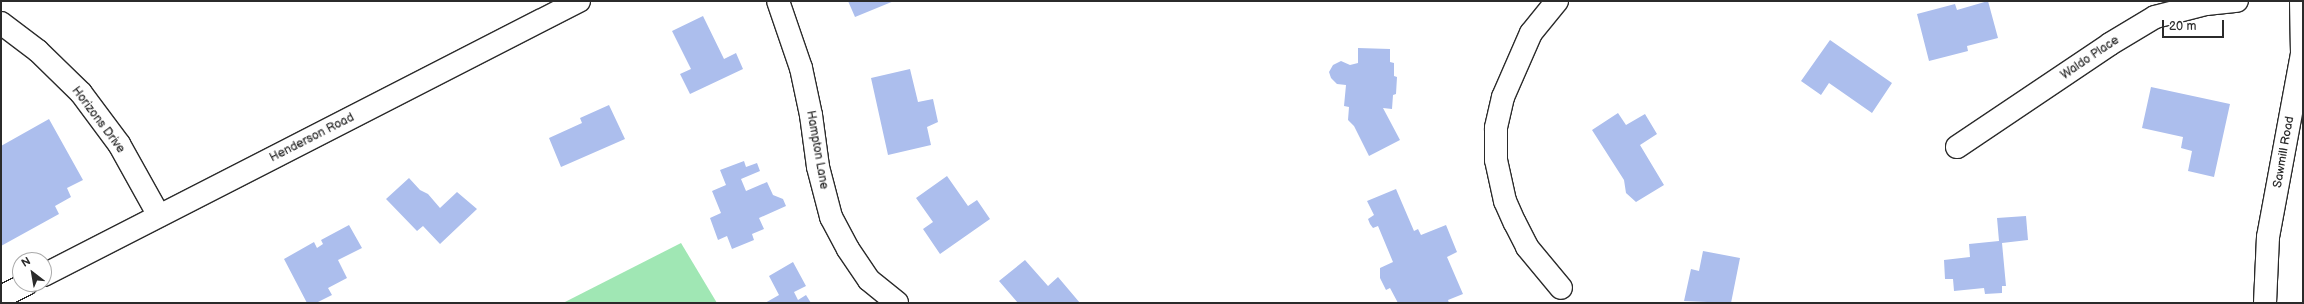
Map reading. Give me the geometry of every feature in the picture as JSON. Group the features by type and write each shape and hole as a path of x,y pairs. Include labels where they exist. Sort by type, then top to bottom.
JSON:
{"street":[{"name":"Henderson Road","path":"52,271 579,1"},
{"name":"Hampton Lane","path":"778,1 801,68 811,114 818,167 831,217 848,249 869,280 897,303"},
{"path":"1557,1 1531,33 1503,97 1496,128 1496,160 1505,201 1527,247 1543,269 1561,288"},
{"name":"Waldo Place","path":"1957,147 2110,44 2155,17 2206,4 2236,1"},
{"name":"Sawmill Road","path":"2265,303 2268,236 2302,53 2301,1"},
{"name":"Horizons Drive","path":"1,23 38,52 81,93 118,144 159,216"},
{"path":"1,297 12,291"}],"green space":[{"path":"681,243 717,303 563,303"}],"building":[{"path":"848,1 894,1 855,17"},
{"path":"1988,1 1998,38 1967,46 1968,51 1929,61 1917,14 1955,4 1957,10"},
{"path":"703,16 724,59 736,53 743,69 690,94 680,74 691,69 672,31"},
{"path":"1830,40 1892,83 1872,113 1829,83 1821,95 1801,81"},
{"path":"1358,48 1390,49 1390,62 1394,63 1394,76 1397,77 1396,94 1393,95 1392,109 1383,108 1400,140 1369,156 1354,126 1348,120 1349,107 1344,106 1346,85 1337,84 1331,78 1329,72 1333,65 1341,61 1350,65 1358,63"},
{"path":"910,69 918,102 933,99 938,122 927,127 931,145 888,155 871,78"},
{"path":"2151,87 2230,104 2214,177 2188,171 2192,151 2181,148 2183,137 2142,128"},
{"path":"609,105 625,139 561,167 549,138 582,123 580,118"},
{"path":"1618,113 1626,125 1645,114 1657,134 1640,145 1664,185 1636,202 1626,193 1624,180 1592,130"},
{"path":"49,119 83,180 67,188 71,197 55,206 59,214 1,246 1,146"},
{"path":"744,161 746,167 757,163 760,171 741,179 746,191 767,182 773,195 783,199 786,206 759,218 764,229 752,234 754,240 732,249 727,236 718,240 710,218 721,213 712,191 726,185 720,170"},
{"path":"947,176 968,206 977,200 990,219 940,254 923,229 933,222 916,198"},
{"path":"409,178 420,190 428,194 440,208 457,192 477,209 440,244 423,226 417,231 386,199"},
{"path":"1396,189 1414,231 1418,229 1421,235 1446,225 1457,252 1447,257 1463,294 1448,300 1449,303 1398,303 1390,288 1386,290 1380,278 1380,268 1393,262 1378,226 1373,228 1370,224 1368,219 1374,215 1367,201"},
{"path":"2026,216 2028,240 2002,243 2006,286 2002,286 2002,293 1985,294 1984,288 1954,291 1953,279 1945,279 1944,260 1970,257 1969,244 1999,241 1997,218"},
{"path":"349,225 362,248 338,260 347,278 328,288 332,295 316,303 307,303 284,259 314,242 317,248 323,244 321,240"},
{"path":"1703,251 1740,258 1731,303 1684,301 1691,269 1699,271"},
{"path":"1025,260 1048,286 1058,277 1080,303 1018,303 999,281"},
{"path":"793,262 806,286 794,292 798,300 806,295 811,303 765,303 779,295 769,276"}]}
